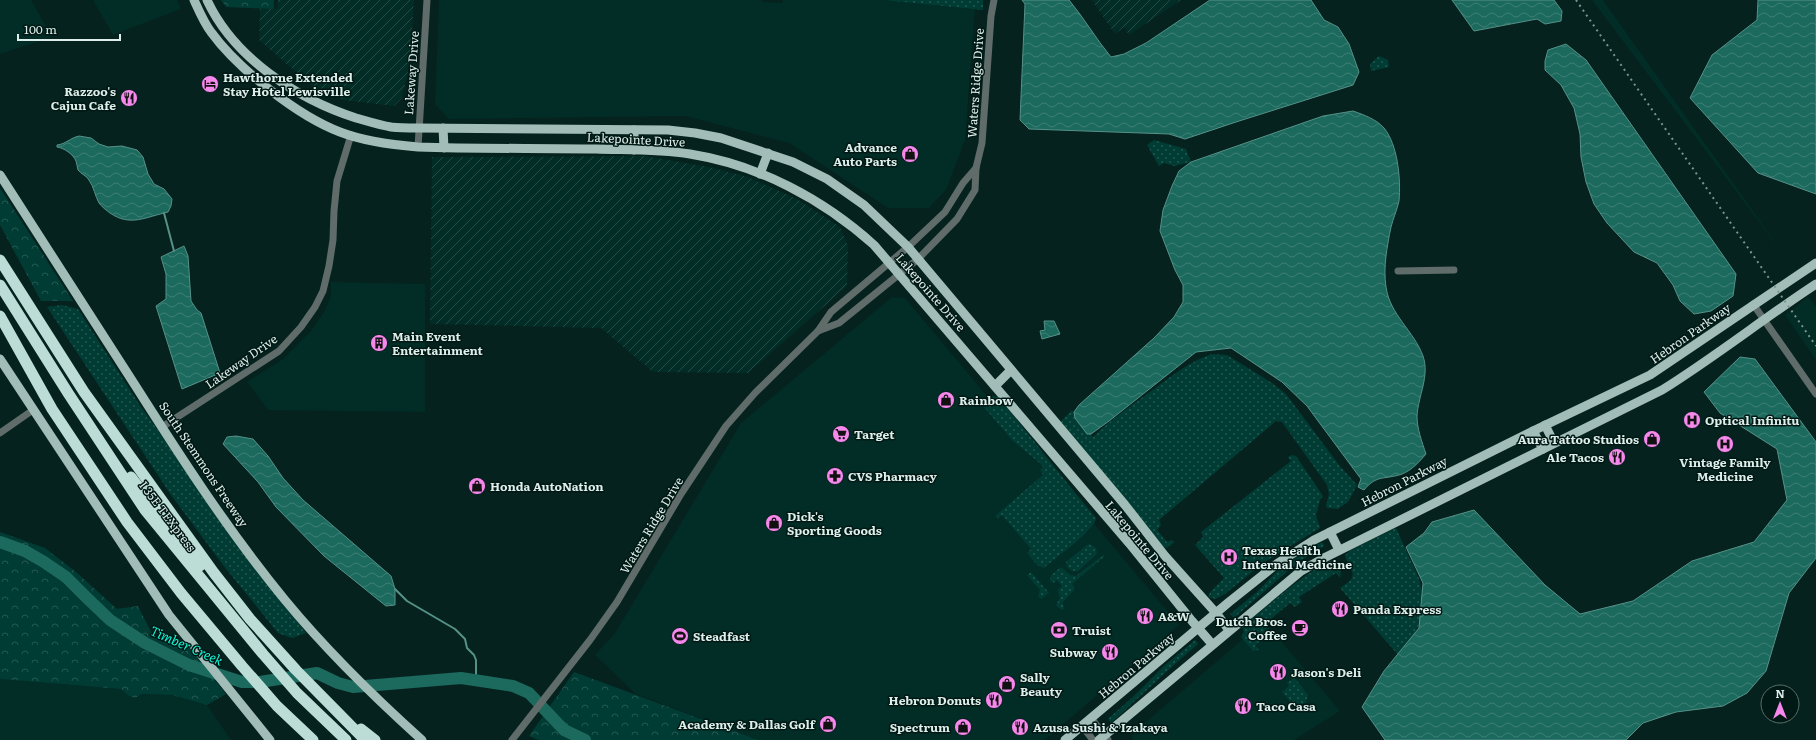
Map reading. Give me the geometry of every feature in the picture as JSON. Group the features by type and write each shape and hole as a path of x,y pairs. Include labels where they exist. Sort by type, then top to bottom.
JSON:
{"highway":[{"path":"0,260 89,398 182,530 250,619"},
{"name":"I 35E TEXpress","path":"0,285 68,393 145,510 224,608 297,693 346,740"},
{"path":"0,316 52,409 127,522 208,626 306,740"},
{"path":"68,393 197,563 330,706 365,740"},
{"path":"297,693 339,740"},
{"path":"277,706 313,740"},
{"path":"330,706 375,740"}],"main road":[{"name":"Lakepointe Drive","path":"194,0 211,32 234,58 277,95 296,109 315,120 351,136 418,147 634,150 691,154 734,165 793,187 833,211 874,245 899,273 1129,543 1198,629 1212,644"},
{"name":"Lakepointe Drive","path":"208,3 223,26 241,49 290,88 322,105 361,120 390,127 668,130 695,133 721,138 768,153 793,162 828,179 864,205 918,259 1124,504 1165,556 1216,613 1229,630"},
{"path":"200,13 208,3"},
{"path":"443,128 444,148"},
{"path":"634,130 634,150"},
{"path":"760,174 768,153"},
{"name":"South Stemmons Freeway","path":"0,175 162,427 234,532 307,625 367,690 422,740"},
{"name":"Hebron Parkway","path":"1065,740 1216,613 1278,564 1314,540 1532,431 1657,371 1753,304 1816,263"},
{"path":"1104,738 1212,644 1294,577 1339,550 1662,390 1688,374 1791,300 1816,284"},
{"path":"0,359 169,615 268,740"},
{"path":"995,386 1011,370"},
{"path":"1545,425 1554,443"},
{"path":"1532,431 1543,448"},
{"path":"1330,532 1339,550"}],"street":[{"name":"Lakeway Drive","path":"418,147 418,128 428,0"},
{"name":"Waters Ridge Drive","path":"818,331 839,323 918,259 957,219 975,190 976,168 982,143 991,16 994,0"},
{"name":"Lakeway Drive","path":"162,427 283,348 315,308 323,291 333,240 334,211 338,182 351,136"},
{"name":"Waters Ridge Drive","path":"512,740 563,672 590,640 617,602 681,494 726,426 755,393 818,331 831,312 889,262 908,248 945,212 976,168"},
{"path":"1398,271 1454,270"},
{"path":"1753,304 1816,394"},
{"path":"0,434 33,410"},
{"path":"1091,718 1104,738"},
{"path":"1082,726 1093,740"}],"shaded area":[{"path":"0,0 31,0 52,37 0,54"},
{"path":"93,0 177,0 181,9 113,35"},
{"path":"278,0 414,0 410,62 402,98 394,106 343,100 312,86 259,40 260,9 277,9"},
{"path":"439,0 762,0 762,2 783,3 783,0 883,0 975,9 965,140 946,190 929,208 888,208 789,143 685,116 449,119 435,104"},
{"path":"1092,0 1181,0 1129,35 1124,27 1115,34"},
{"path":"1592,0 1603,0 1790,263"},
{"path":"645,156 714,168 748,177 797,199 840,227 848,246 847,286 748,373 653,372 601,328 430,324 432,157"},
{"path":"331,282 425,284 425,412 268,410 247,382 283,359 310,332 324,312 331,296"},
{"path":"892,297 905,298 1179,625 1045,740 758,740 636,694 595,655 615,633 741,423"},
{"path":"1808,297 1816,307 1816,360 1785,315"},
{"path":"1264,621 1340,711 1294,740 1132,740 1133,733"},
{"path":"0,679 121,689 129,696 135,698 142,694 172,695 207,705 231,740 0,740"}],"green space":[{"path":"221,0 274,0 274,9 226,7"},
{"path":"883,0 983,0 983,10"},
{"path":"1379,56 1388,60 1389,67 1371,71 1370,64"},
{"path":"1154,140 1186,149 1191,162 1174,166 1164,163 1159,166 1147,145"},
{"path":"0,188 73,301 41,301 0,225"},
{"path":"62,305 78,309 141,407 306,633 292,638 278,633 223,565 171,495 47,307"},
{"path":"1212,354 1227,355 1272,383 1286,394 1339,465 1357,485 1348,502 1338,509 1327,508 1326,505 1329,494 1327,485 1282,422 1276,421 1159,520 1161,525 1157,530 1167,542 1171,540 1174,542 1167,548 1164,547 1059,423 1072,410 1093,437 1115,418 1174,374 1196,361"},
{"path":"992,396 998,397 1096,518 1089,530 1082,537 1044,568 1037,565 1027,553 1031,549 1002,515 998,518 995,516 1043,475 1040,470 1043,466 1012,440 983,406 983,403 990,398 992,399"},
{"path":"1292,455 1296,456 1323,496 1320,500 1316,515 1320,528 1263,563 1225,594 1215,599 1208,597 1210,592 1224,578 1195,545 1203,537 1201,532 1291,461 1288,457"},
{"path":"1396,528 1420,581 1423,599 1420,623 1410,642 1399,656 1340,588 1351,580 1353,576 1345,555 1351,550"},
{"path":"0,532 45,548 76,572 117,609 138,606 154,638 183,640 226,694 207,705 172,695 142,694 135,698 129,696 121,689 0,679"},
{"path":"1320,543 1323,543 1324,546 1297,563 1234,618 1230,614 1257,592 1280,568"},
{"path":"1090,544 1096,548 1097,554 1078,571 1072,571 1067,567 1066,562"},
{"path":"1103,555 1105,556 1072,584 1075,589 1062,603 1064,608 1063,610 1060,609 1056,605 1060,598 1058,590 1062,586 1057,580 1053,583 1050,581 1051,575 1061,567 1070,575 1076,576"},
{"path":"1330,561 1334,562 1341,571 1340,578 1336,573 1299,597 1302,602 1295,607 1290,603 1265,624 1269,629 1267,632 1261,633 1259,642 1255,645 1259,650 1253,651 1241,637 1244,632 1242,627 1295,583"},
{"path":"1031,572 1049,593 1041,599 1038,596 1040,590 1027,575"},
{"path":"1195,640 1198,643 1197,645 1111,723 1108,719 1164,666"},
{"path":"574,672 758,740 539,740 529,736"},
{"path":"1294,677 1308,695 1306,702 1296,708 1282,692 1289,686 1287,683"}],"water":[{"path":"1022,0 1069,0 1111,57 1124,54 1146,43 1210,0 1311,0 1324,20 1338,27 1349,44 1359,72 1353,85 1185,139 1169,134 1029,129 1020,120 1025,4"},
{"path":"1452,0 1554,0 1562,11 1561,21 1545,24 1537,19 1474,31"},
{"path":"1758,0 1816,0 1816,194 1758,173 1690,98 1712,55 1757,20"},
{"path":"1566,44 1586,60 1736,274 1733,296 1711,311 1694,314 1680,301 1673,285 1657,263 1634,252 1607,223 1594,204 1586,182 1581,157 1580,134 1574,108 1561,85 1545,70 1545,61 1548,50"},
{"path":"1353,111 1370,118 1384,128 1393,144 1398,163 1399,201 1388,242 1385,264 1385,280 1388,297 1392,306 1419,347 1425,364 1417,421 1426,454 1415,466 1402,474 1377,479 1364,490 1358,487 1361,479 1307,406 1282,382 1231,348 1196,352 1109,421 1091,434 1087,434 1075,418 1074,412 1079,405 1154,338 1174,317 1183,302 1183,285 1175,270 1160,231 1163,210 1179,171 1191,162 1323,116"},
{"path":"79,136 91,138 99,144 108,147 122,146 137,150 143,157 148,174 154,184 164,189 172,199 168,212 138,220 131,220 117,217 106,210 99,203 88,179 78,170 73,156 65,150 57,147 57,145"},
{"path":"184,246 188,256 191,301 201,313 220,373 182,389 156,306 166,299 166,274 161,257"},
{"path":"1044,321 1054,321 1060,334 1042,339 1040,331 1045,330"},
{"path":"1740,357 1755,359 1816,442 1816,558 1789,593 1766,671 1747,693 1723,706 1676,712 1643,723 1626,740 1385,740 1362,707 1384,671 1419,628 1423,583 1406,547 1424,533 1432,522 1474,510 1545,585 1580,614 1633,601 1692,561 1754,542 1787,500 1777,449 1720,413 1704,392"},
{"path":"236,436 253,439 268,456 283,478 303,500 391,576 395,589 395,605 386,606 324,556 276,507 258,482 223,444 227,437"}],"waterway":[{"path":"164,213 174,251"},
{"name":"Timber Creek","path":"0,542 25,551 44,562 66,577 110,620 145,643 189,665 242,682 260,682 317,673 338,683 353,687 461,678 513,686 529,693 564,730 585,740"},
{"path":"395,589 407,601 455,629 465,639 467,648 474,655 476,660 476,680"}],"railway":[{"path":"1576,0 1816,346"}],"place":[{"name":"Hawthorne Extended Stay Hotel Lewisville","path":"210,84"},
{"name":"Razzoo's Cajun Cafe","path":"129,98"},
{"name":"Advance Auto Parts","path":"910,154"},
{"name":"Main Event Entertainment","path":"379,343"},
{"name":"Rainbow","path":"946,400"},
{"name":"Optical Infinitu","path":"1692,420"},
{"name":"Target","path":"841,434"},
{"name":"Aura Tattoo Studios","path":"1652,439"},
{"name":"Vintage Family Medicine","path":"1725,444"},
{"name":"Ale Tacos","path":"1617,457"},
{"name":"CVS Pharmacy","path":"835,476"},
{"name":"Honda AutoNation","path":"477,486"},
{"name":"Dick's Sporting Goods","path":"774,523"},
{"name":"Texas Health Internal Medicine","path":"1229,557"},
{"name":"Panda Express","path":"1340,609"},
{"name":"A&W","path":"1145,616"},
{"name":"Dutch Bros. Coffee","path":"1300,628"},
{"name":"Truist","path":"1059,630"},
{"name":"Steadfast","path":"680,636"},
{"name":"Subway","path":"1110,652"},
{"name":"Jason's Deli","path":"1278,672"},
{"name":"Sally Beauty","path":"1007,684"},
{"name":"Hebron Donuts","path":"994,700"},
{"name":"Taco Casa","path":"1243,706"},
{"name":"Academy & Dallas Golf","path":"828,724"},
{"name":"Spectrum","path":"963,727"},
{"name":"Azusa Sushi & Izakaya","path":"1020,727"}]}
